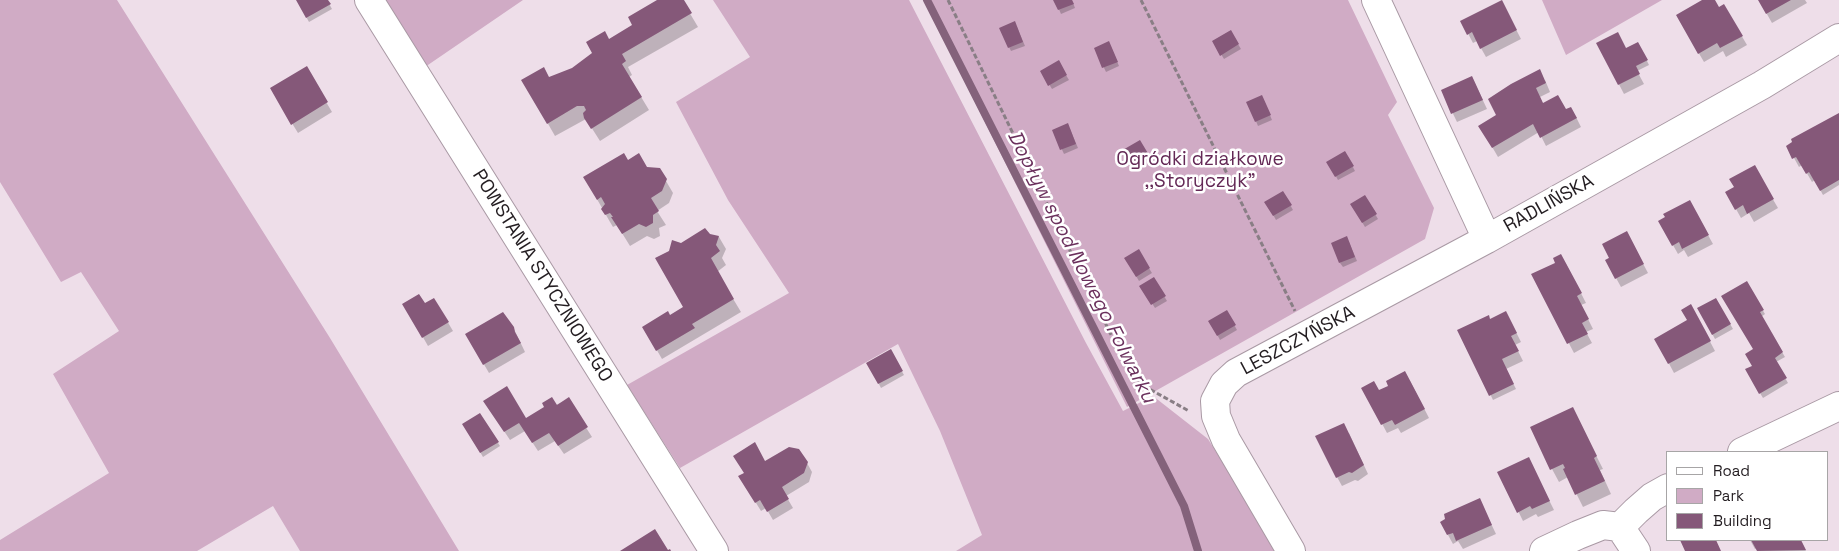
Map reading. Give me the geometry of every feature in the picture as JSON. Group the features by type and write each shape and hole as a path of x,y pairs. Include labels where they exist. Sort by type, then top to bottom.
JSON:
{"street":[{"name":"POWSTANIA STYCZNIOWEGO","path":"369,0 714,551"},
{"name":"RADLIŃSKA","path":"1376,0 1486,239 1762,85 1839,38"},
{"name":"LESZCZYŃSKA","path":"1291,551 1226,440 1216,416 1215,401 1224,384 1236,373 1486,239"},
{"path":"1744,451 1839,406"},
{"path":"1620,527 1647,501 1666,489"},
{"path":"1544,551 1603,525 1620,527 1636,551"}],"path":[{"path":"948,0 1133,380 1221,428"},
{"path":"1141,0 1307,335"}],"green space":[{"path":"0,0 117,0 330,338 459,551 300,551 273,506 197,551 0,551 0,540 109,473 53,374 119,331 81,272 61,282 0,182"},
{"path":"382,0 523,0 425,67"},
{"path":"713,0 909,0 1123,411 1153,396 1208,439 1278,551 956,551 982,535 940,431 898,344 680,468 627,385 789,293 728,200 676,102 750,57"},
{"name":"Ogródki działkowe ,,Storyczyk\"","path":"924,0 1348,0 1397,102 1388,115 1434,208 1425,239 1127,407"},
{"path":"1542,0 1662,0 1566,55"}],"building":[{"path":"296,0 328,0 331,4 306,18"},
{"path":"657,0 684,0 692,13 622,54 626,61 622,64 642,97 591,129 584,118 583,113 586,110 584,106 577,106 547,124 521,80 544,67 549,77 572,68 592,53 586,42 605,31 609,39 632,25 628,17"},
{"path":"1053,0 1072,0 1074,4 1058,10"},
{"path":"1502,0 1517,30 1480,49 1472,32 1467,35 1460,21"},
{"path":"1702,0 1715,0 1719,7 1724,4 1743,36 1720,48 1717,43 1698,54 1676,15"},
{"path":"1758,0 1791,0 1766,14"},
{"path":"1015,21 1023,42 1008,48 999,28"},
{"path":"1231,30 1239,44 1220,56 1212,41"},
{"path":"1618,32 1626,48 1638,42 1648,60 1636,66 1640,74 1618,85 1596,43"},
{"path":"1109,41 1118,62 1102,68 1094,48"},
{"path":"1059,60 1067,75 1048,86 1040,71"},
{"path":"307,66 328,102 291,125 270,88"},
{"path":"1540,69 1546,83 1536,88 1543,103 1558,95 1566,109 1571,107 1577,118 1540,138 1533,124 1492,148 1478,126 1496,115 1488,99"},
{"path":"1472,76 1483,100 1451,114 1441,90"},
{"path":"1262,95 1271,115 1255,122 1246,102"},
{"path":"1839,113 1839,180 1820,191 1809,172 1806,174 1796,157 1792,159 1786,146 1792,142 1791,139"},
{"path":"1068,123 1076,144 1060,150 1052,130"},
{"path":"1140,140 1149,155 1130,166 1121,151"},
{"path":"1345,151 1354,166 1335,177 1326,162"},
{"path":"624,153 628,160 639,153 647,167 660,168 667,179 662,191 651,198 659,211 653,215 653,223 646,227 639,224 622,234 610,213 605,215 601,209 605,204 601,197 597,200 583,177"},
{"path":"1755,165 1774,199 1747,214 1743,205 1735,210 1725,192 1734,187 1729,179"},
{"path":"1283,191 1292,205 1273,216 1264,202"},
{"path":"1365,195 1377,214 1362,223 1350,204"},
{"path":"1690,200 1709,235 1682,249 1679,242 1672,246 1658,221 1665,217 1663,214"},
{"path":"705,228 710,234 719,236 716,245 720,251 711,258 734,299 692,324 695,328 656,351 642,327 668,311 670,315 683,307 655,258 669,251 672,240 681,243"},
{"path":"1627,231 1644,264 1615,279 1605,260 1609,258 1602,244"},
{"path":"1347,236 1355,257 1339,263 1331,243"},
{"path":"1139,249 1150,268 1136,277 1124,258"},
{"path":"1561,254 1582,293 1577,296 1589,319 1582,323 1588,334 1567,344 1531,274 1555,263 1553,258"},
{"path":"1154,277 1166,296 1151,305 1139,286"},
{"path":"1747,281 1764,310 1760,312 1783,352 1775,358 1787,378 1759,394 1745,369 1752,366 1745,354 1753,349 1721,296"},
{"path":"419,294 425,303 434,298 449,322 422,338 402,304"},
{"path":"1716,298 1731,324 1712,335 1697,308"},
{"path":"1691,304 1711,341 1668,364 1654,339 1687,320 1681,310"},
{"path":"1227,310 1236,325 1217,336 1208,321"},
{"path":"1506,311 1517,333 1511,336 1519,351 1502,359 1514,384 1489,396 1457,330 1489,315 1490,319"},
{"path":"503,312 514,327 521,343 483,365 465,334"},
{"path":"891,349 903,371 878,384 866,363"},
{"path":"1405,371 1425,409 1395,425 1392,420 1381,425 1361,388 1374,381 1379,390 1388,386 1386,381"},
{"path":"507,386 526,418 544,407 542,403 552,397 557,405 569,397 588,427 558,446 549,433 532,443 519,423 504,432 483,401"},
{"path":"1573,407 1597,456 1594,458 1605,481 1575,495 1563,469 1565,468 1563,464 1550,470 1530,427"},
{"path":"480,413 499,442 480,453 462,424"},
{"path":"1344,423 1364,465 1352,473 1349,472 1336,478 1315,436"},
{"path":"755,442 765,461 789,447 799,449 808,462 804,473 782,487 789,499 767,512 760,500 755,503 738,476 744,473 733,456"},
{"path":"1529,457 1550,501 1532,509 1530,506 1517,513 1497,472"},
{"path":"1480,498 1492,525 1456,541 1453,533 1447,535 1440,522 1445,519 1444,514"},
{"path":"655,529 668,550 670,549 671,551 620,551"},
{"path":"1680,541 1716,541 1721,551 1685,551"},
{"path":"1752,541 1802,541 1806,550 1757,551"}],"waterway":[{"name":"Dopływ spod Nowego Folwarku","path":"927,0 1184,506 1198,551"}]}
